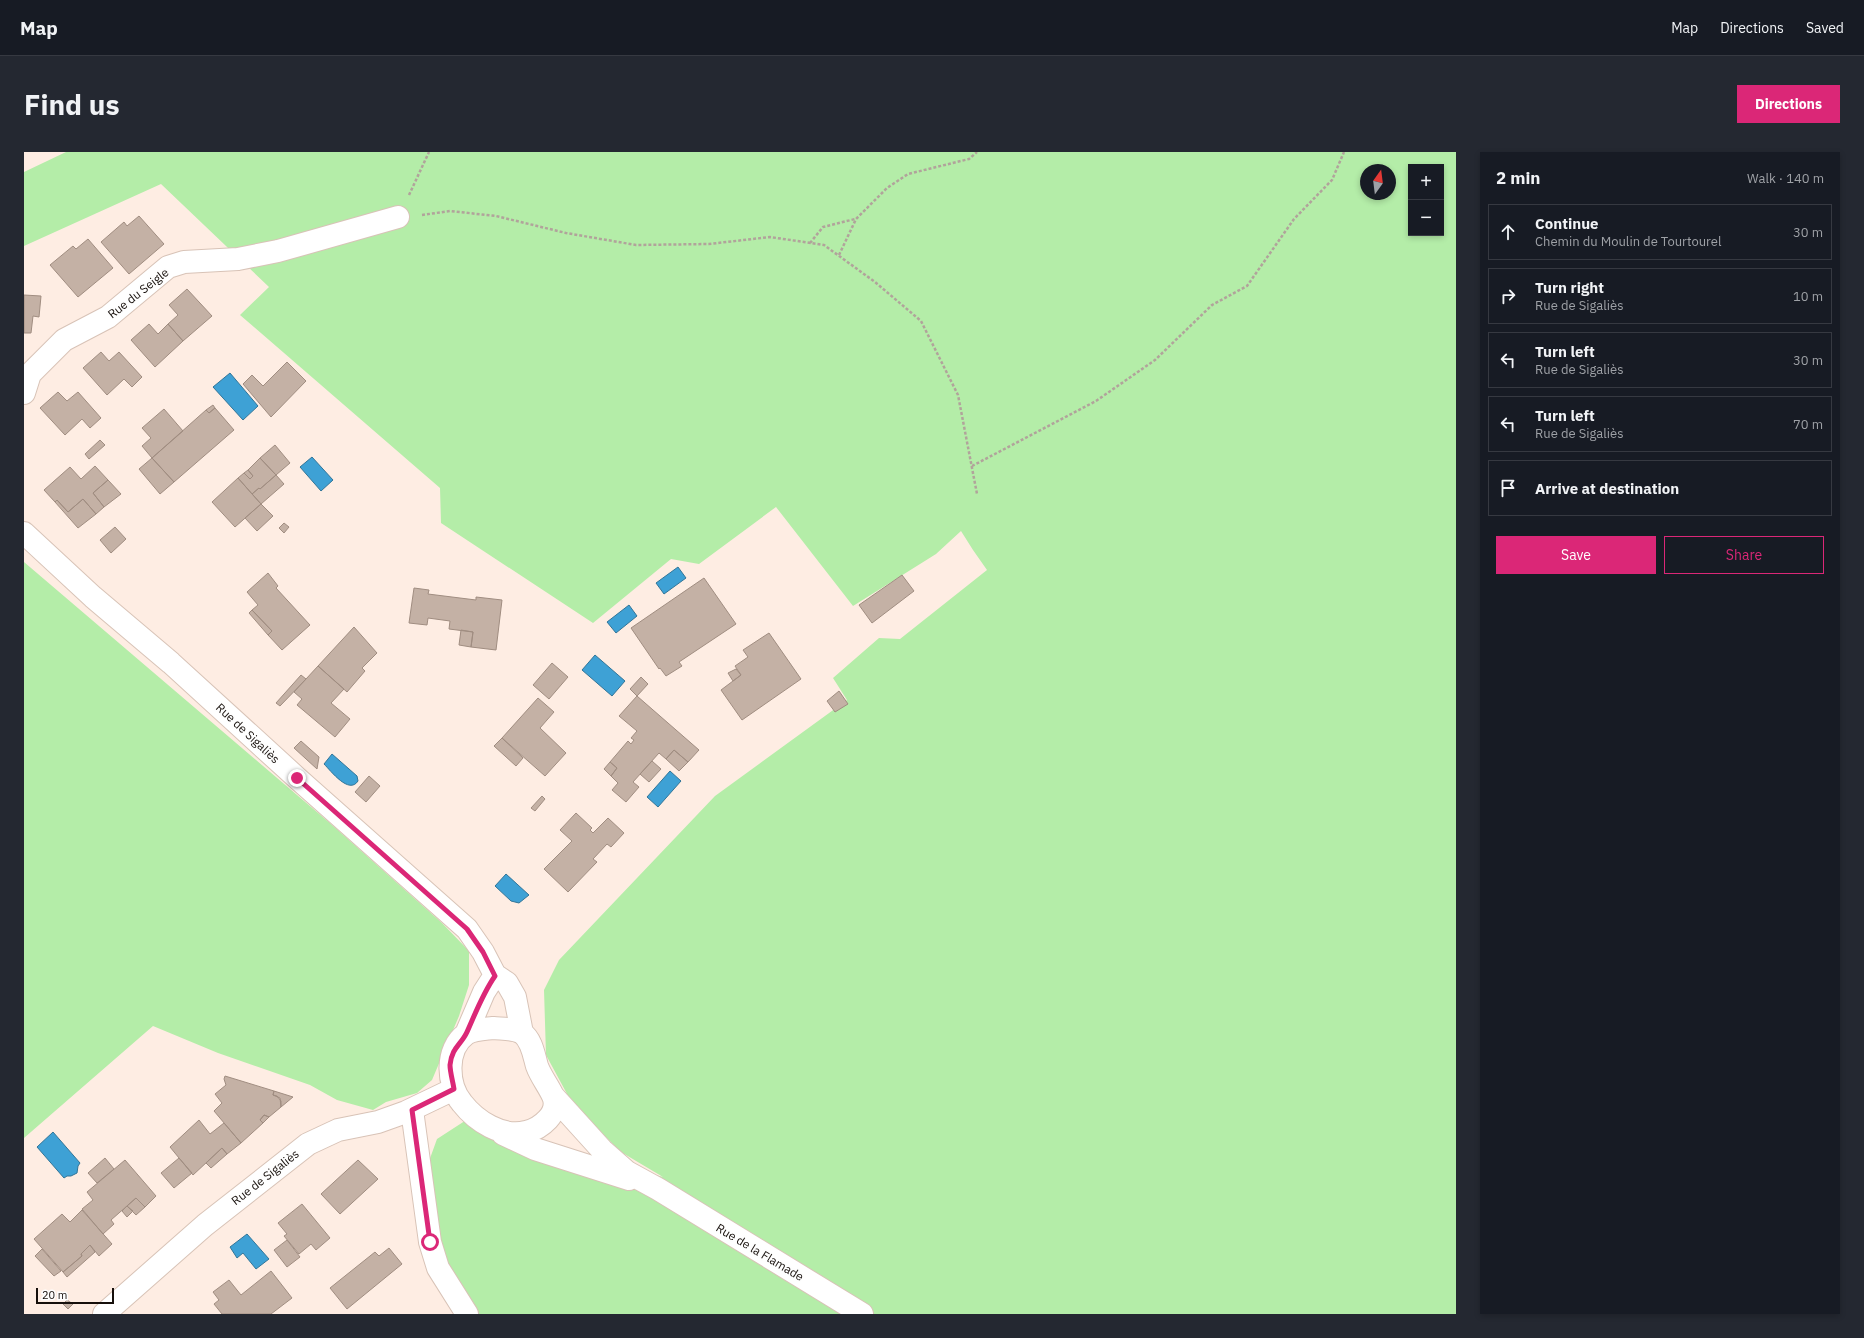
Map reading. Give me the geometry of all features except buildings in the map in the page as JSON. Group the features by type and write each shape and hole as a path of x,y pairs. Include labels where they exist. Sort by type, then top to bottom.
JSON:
{"street":[{"name":"Rue du Seigle","path":"24,393 30,374 64,340 108,317 168,267 184,262 238,259 278,251 398,218"},
{"name":"Rue de Sigaliès","path":"24,533 94,597 172,663 297,778 453,915 471,935 483,952 495,976 508,983 515,997 522,1034 530,1044 544,1082 554,1097"},
{"path":"495,976 484,992 466,1034 458,1043 453,1053 450,1066 454,1089 462,1103 474,1115 496,1130 519,1133 525,1133 538,1127 550,1117 554,1107 554,1097"},
{"path":"466,1034 492,1028 506,1029 522,1034"},
{"name":"Rue de Sigaliès","path":"104,1314 205,1225 308,1144 338,1130 378,1122 412,1110 454,1089"},
{"name":"Rue de la Flamade","path":"554,1097 576,1123 627,1172 862,1314"},
{"path":"412,1110 430,1242 438,1268 467,1314"},
{"name":"Rue de la Flamade","path":"496,1130 534,1149 658,1190"}],"path":[{"path":"398,218 429,152"},
{"path":"839,256 856,219 887,188 908,174 969,159 977,152"},
{"path":"972,466 1096,401 1155,360 1212,305 1247,286 1294,219 1332,180 1344,152"},
{"path":"398,218 450,211 496,216 566,233 636,245 709,244 770,237 824,245 874,282 921,321 958,395 977,494"},
{"path":"810,243 823,227 856,219"}],"green space":[{"path":"66,152 1456,152 1456,1314 473,1314 436,1249 424,1175 437,1139 474,1115 496,1130 663,1177 621,1152 573,1105 546,1055 544,990 559,960 715,796 847,700 833,678 879,638 900,639 987,570 961,531 936,554 853,606 776,507 699,564 671,559 593,623 441,523 440,488 240,315 269,287 161,184 24,246 24,172"},
{"path":"24,562 331,824 442,923 469,951 469,985 459,1016 432,1080 417,1093 386,1102 373,1110 337,1100 310,1085 218,1053 153,1026 24,1138"}],"water":[{"path":"230,373 258,406 243,420 213,387"},
{"path":"312,457 333,480 321,491 300,467"},
{"path":"678,567 686,578 664,594 656,583"},
{"path":"629,605 637,616 616,633 607,622"},
{"path":"595,655 625,681 612,696 582,670"},
{"path":"332,754 357,776 358,781 354,785 345,784 324,764"},
{"path":"670,771 681,781 658,807 647,797"},
{"path":"506,874 529,895 519,903 511,901 495,886"},
{"path":"53,1132 80,1163 77,1173 71,1176 64,1178 37,1147"},
{"path":"247,1234 269,1259 256,1269 243,1253 237,1258 230,1247"}],"route":[{"path":"297,778 467,929 483,952 495,976 484,992 466,1034 458,1043 453,1053 450,1066 454,1089 412,1110 430,1242"}]}
